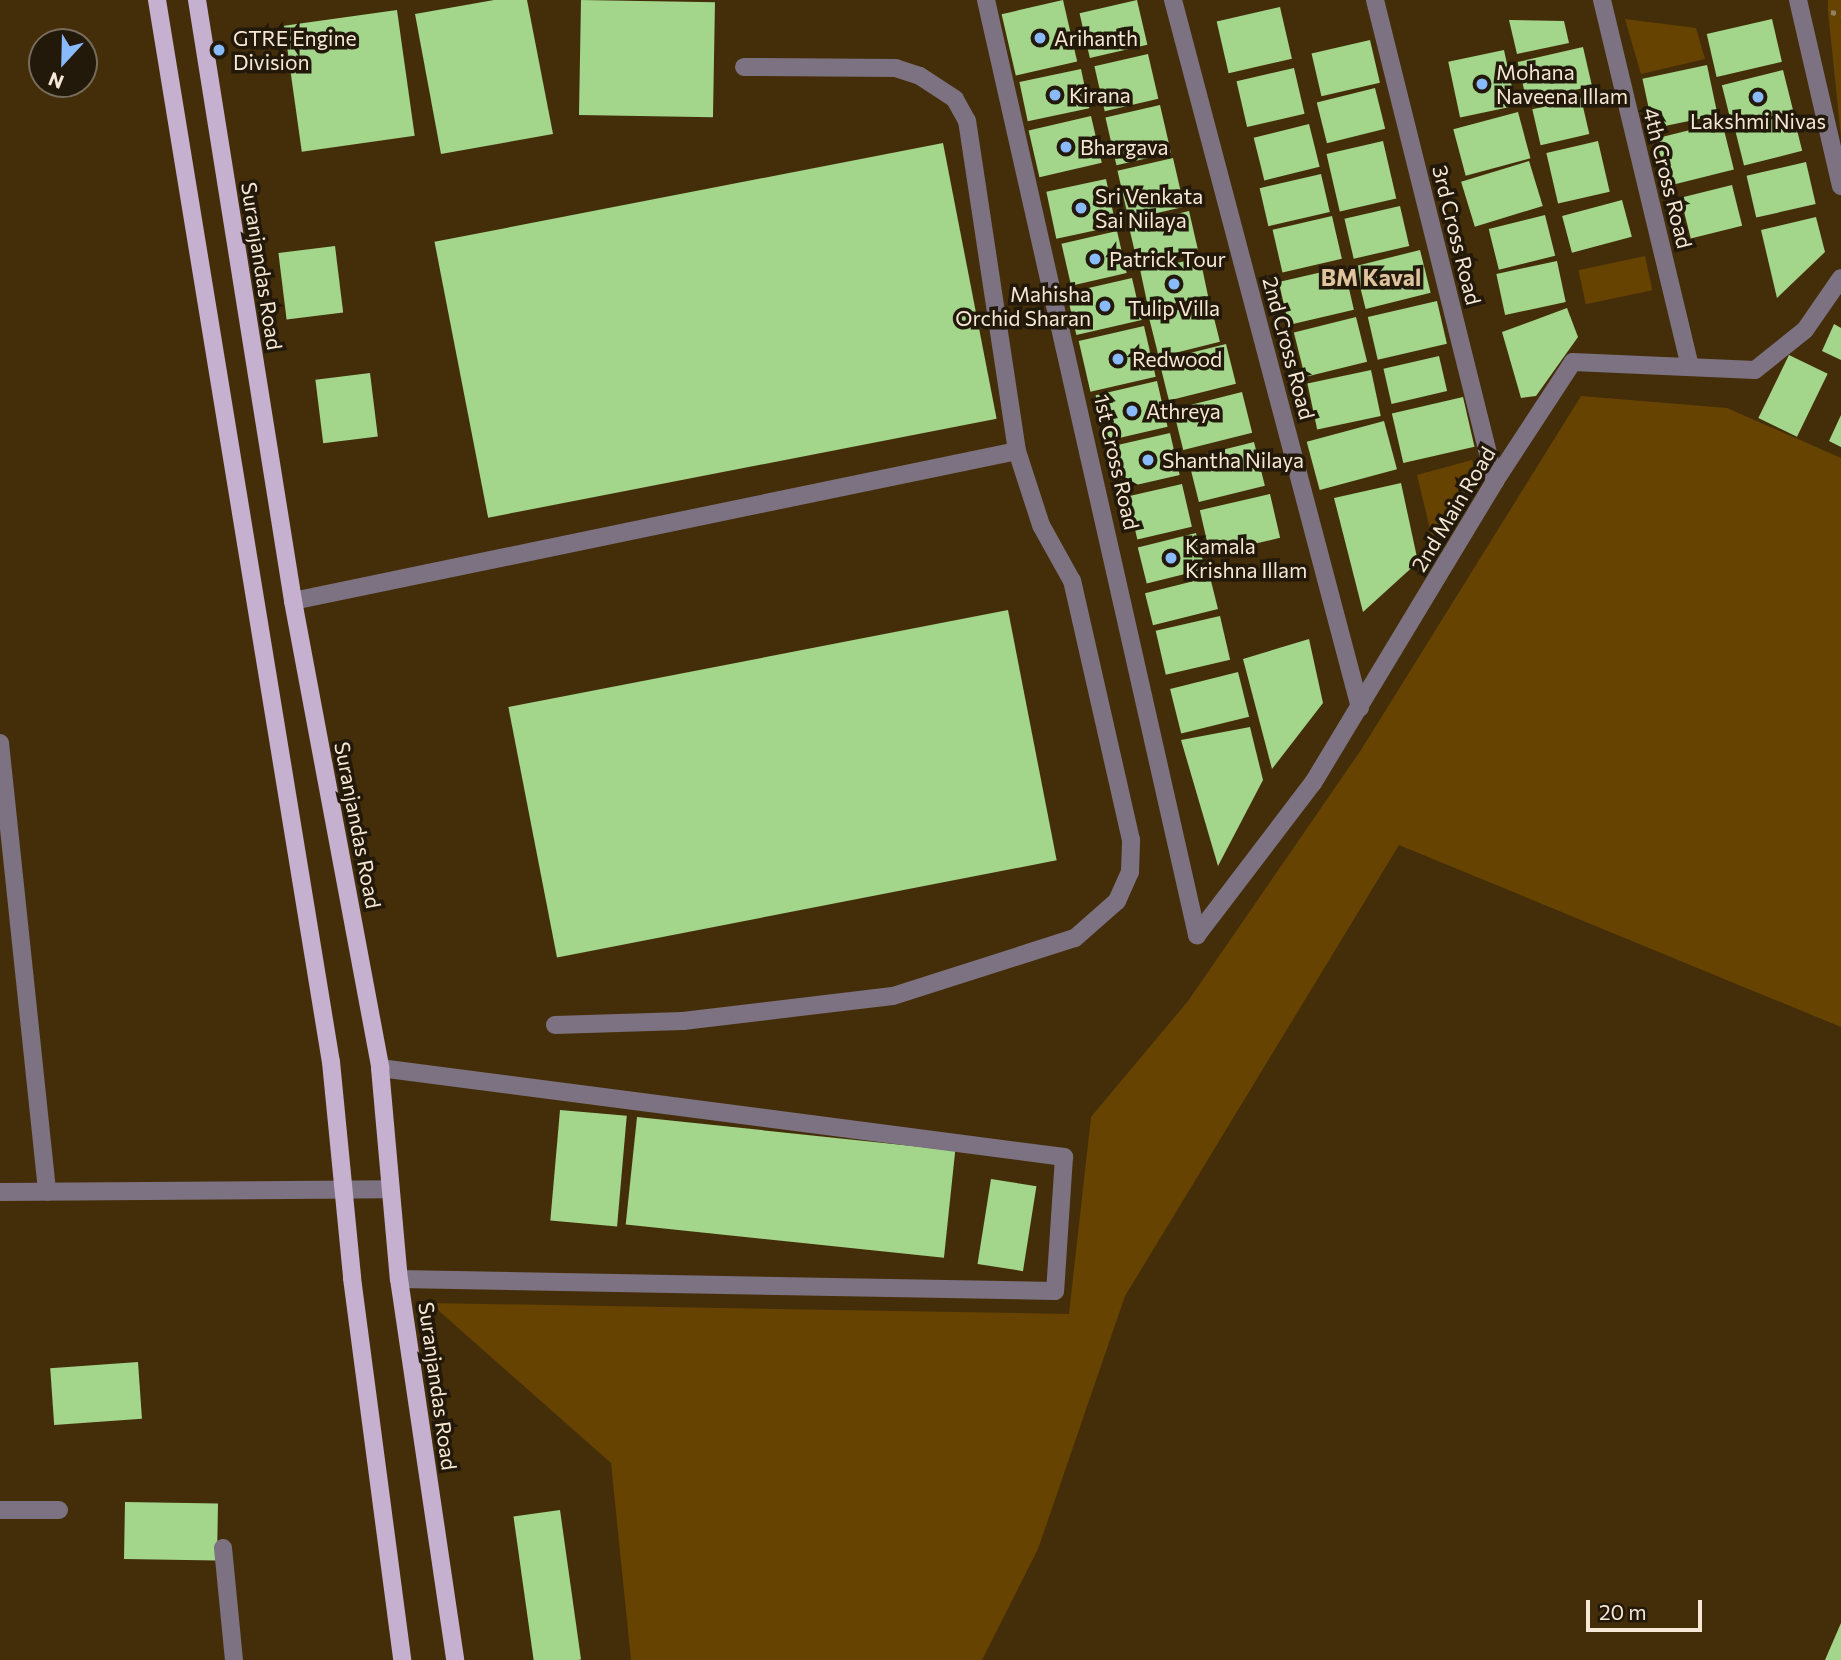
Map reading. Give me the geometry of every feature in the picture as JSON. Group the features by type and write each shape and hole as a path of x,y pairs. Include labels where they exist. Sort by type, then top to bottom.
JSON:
{"main road":[{"path":"156,0 331,1062 353,1291 402,1660"},
{"name":"Suranjandas Road","path":"197,0 293,601 380,1068 399,1279 455,1660"}],"street":[{"name":"1st Cross Road","path":"986,0 1197,935"},
{"name":"2nd Cross Road","path":"1173,0 1360,708"},
{"name":"3rd Cross Road","path":"1375,0 1495,481"},
{"name":"4th Cross Road","path":"1602,0 1690,368"},
{"path":"1798,0 1841,186"},
{"path":"555,1025 683,1021 893,996 1075,938 1117,901 1130,872 1132,840 1072,581 1041,524 1017,451 967,121 955,99 920,76 896,68 744,67"},
{"name":"2nd Main Road","path":"1197,935 1313,783 1495,481 1573,362 1755,370 1805,330 1841,278"},
{"path":"293,601 1017,451"},
{"path":"0,743 4,827 47,1192"},
{"path":"380,1068 1064,1157 1055,1291 399,1279"},
{"path":"0,1192 390,1189"},
{"path":"0,1510 59,1510"},
{"path":"223,1548 234,1660"}],"shaded area":[{"path":"1828,0 1841,0 1841,137 1828,11"},
{"path":"1625,19 1696,28 1705,59 1641,74"},
{"path":"1645,256 1652,290 1586,304 1578,270"},
{"path":"1581,396 1727,408 1841,458 1841,1027 1399,845 1125,1296 1038,1549 982,1660 631,1660 611,1463 430,1303 1069,1314 1091,1117 1188,1001 1361,750"},
{"path":"1472,460 1477,477 1432,537 1417,475"}],"building":[{"path":"494,0 527,0 553,134 441,154 415,14"},
{"path":"581,0 715,2 713,117 579,115"},
{"name":"Arihanth","path":"1063,0 1077,61 1016,76 1002,14"},
{"path":"1137,0 1147,45 1090,58 1080,13"},
{"path":"1280,7 1292,59 1229,73 1217,22"},
{"path":"397,10 415,136 302,152 284,26"},
{"path":"1772,19 1782,62 1717,77 1707,34"},
{"path":"1509,20 1564,21 1569,43 1517,54"},
{"path":"1370,40 1380,83 1321,96 1312,53"},
{"path":"1583,47 1592,86 1527,101 1518,62"},
{"name":"Mohana Naveena Illam","path":"1504,50 1516,106 1460,118 1448,62"},
{"path":"1148,54 1158,99 1105,111 1094,66"},
{"path":"1707,65 1718,115 1653,129 1642,79"},
{"path":"1294,68 1305,114 1247,127 1237,81"},
{"name":"Kirana","path":"1081,69 1089,108 1028,121 1019,82"},
{"name":"Lakshmi Nivas","path":"1783,70 1793,111 1732,126 1722,85"},
{"path":"1375,88 1385,129 1327,143 1317,103"},
{"path":"1581,98 1589,134 1541,145 1532,109"},
{"path":"1160,105 1171,153 1116,165 1105,118"},
{"path":"1518,112 1530,158 1466,176 1453,129"},
{"path":"1793,114 1802,151 1744,165 1735,129"},
{"name":"Bhargava","path":"1091,116 1102,163 1039,177 1029,130"},
{"path":"1722,122 1734,170 1668,186 1656,138"},
{"path":"1309,124 1320,167 1264,180 1254,138"},
{"path":"1383,141 1396,198 1340,212 1326,154"},
{"path":"1598,141 1610,192 1558,204 1546,153"},
{"path":"943,143 997,419 488,518 435,242"},
{"path":"1173,158 1184,207 1129,220 1117,171"},
{"path":"1529,161 1543,206 1475,227 1461,182"},
{"path":"1806,162 1816,204 1756,218 1747,176"},
{"path":"1321,174 1330,212 1268,226 1260,188"},
{"name":"Sri Venkata Sai Nilaya","path":"1106,179 1116,226 1056,239 1046,192"},
{"path":"1732,185 1742,226 1691,239 1681,198"},
{"path":"1622,200 1632,237 1572,253 1562,216"},
{"path":"1400,206 1409,246 1354,259 1344,219"},
{"path":"1189,211 1198,250 1138,264 1129,225"},
{"path":"1545,215 1555,256 1499,270 1489,229"},
{"path":"1332,216 1342,259 1282,273 1273,230"},
{"path":"1816,217 1825,252 1777,298 1761,230"},
{"name":"Patrick Tour","path":"1117,231 1127,273 1071,286 1061,244"},
{"path":"335,246 343,313 287,319 278,253"},
{"path":"1420,250 1431,293 1366,309 1355,266"},
{"name":"Tulip Villa","path":"1200,258 1208,296 1148,309 1140,271"},
{"path":"1557,261 1566,302 1505,315 1496,274"},
{"path":"1344,267 1354,310 1289,325 1279,282"},
{"name":"Mahisha Orchid Sharan","path":"1132,278 1142,320 1076,335 1067,293"},
{"path":"1437,301 1447,344 1378,360 1368,317"},
{"path":"1210,302 1220,342 1159,357 1149,317"},
{"path":"1567,308 1578,337 1536,396 1521,398 1502,332"},
{"path":"1356,317 1367,362 1305,377 1294,332"},
{"path":"1834,324 1841,328 1841,360 1822,351"},
{"name":"Redwood","path":"1144,326 1156,377 1090,392 1079,341"},
{"path":"1226,344 1236,384 1169,400 1159,361"},
{"path":"1789,355 1828,374 1797,437 1758,418"},
{"path":"1439,356 1447,391 1392,404 1383,369"},
{"path":"1371,370 1381,416 1317,429 1307,384"},
{"path":"370,373 378,437 323,443 315,380"},
{"name":"Athreya","path":"1157,381 1168,427 1106,441 1096,395"},
{"path":"1242,392 1252,433 1183,450 1173,409"},
{"path":"1463,397 1474,447 1403,463 1392,413"},
{"path":"1841,415 1841,447 1829,441"},
{"path":"1384,421 1397,469 1320,490 1307,442"},
{"name":"Shantha Nilaya","path":"1170,433 1180,475 1125,487 1115,446"},
{"path":"1254,442 1265,486 1199,502 1188,458"},
{"path":"1401,483 1418,562 1363,612 1334,498"},
{"path":"1182,484 1192,527 1137,539 1127,497"},
{"path":"1270,494 1280,538 1210,554 1200,510"},
{"name":"Kamala Krishna Illam","path":"1196,533 1205,569 1147,583 1138,548"},
{"path":"1210,577 1218,609 1153,625 1145,593"},
{"path":"1008,610 1057,860 557,957 508,707"},
{"path":"1220,616 1230,660 1166,675 1156,631"},
{"path":"1309,639 1323,703 1272,769 1243,659"},
{"path":"1238,672 1249,717 1181,734 1170,689"},
{"path":"1250,727 1263,780 1218,866 1181,740"},
{"path":"560,1110 627,1116 617,1226 550,1221"},
{"path":"637,1117 955,1150 944,1258 626,1224"},
{"path":"991,1179 1036,1186 1023,1271 978,1264"},
{"path":"138,1362 142,1419 54,1425 50,1368"},
{"path":"125,1502 218,1504 217,1561 124,1559"},
{"path":"560,1510 581,1660 534,1660 513,1517"},
{"path":"1841,1623 1841,1660 1825,1660"}],"place":[{"name":"Arihanth","path":"1040,38"},
{"name":"GTRE Engine Division","path":"219,50"},
{"name":"Mohana Naveena Illam","path":"1482,84"},
{"name":"Kirana","path":"1055,95"},
{"name":"Lakshmi Nivas","path":"1758,97"},
{"name":"Bhargava","path":"1066,147"},
{"name":"Sri Venkata Sai Nilaya","path":"1081,208"},
{"name":"Patrick Tour","path":"1095,259"},
{"name":"Tulip Villa","path":"1174,284"},
{"name":"Mahisha Orchid Sharan","path":"1105,306"},
{"name":"Redwood","path":"1118,359"},
{"name":"Athreya","path":"1132,411"},
{"name":"Shantha Nilaya","path":"1148,460"},
{"name":"Kamala Krishna Illam","path":"1171,558"}],"district":[{"name":"BM Kaval","path":"1371,277"}]}
